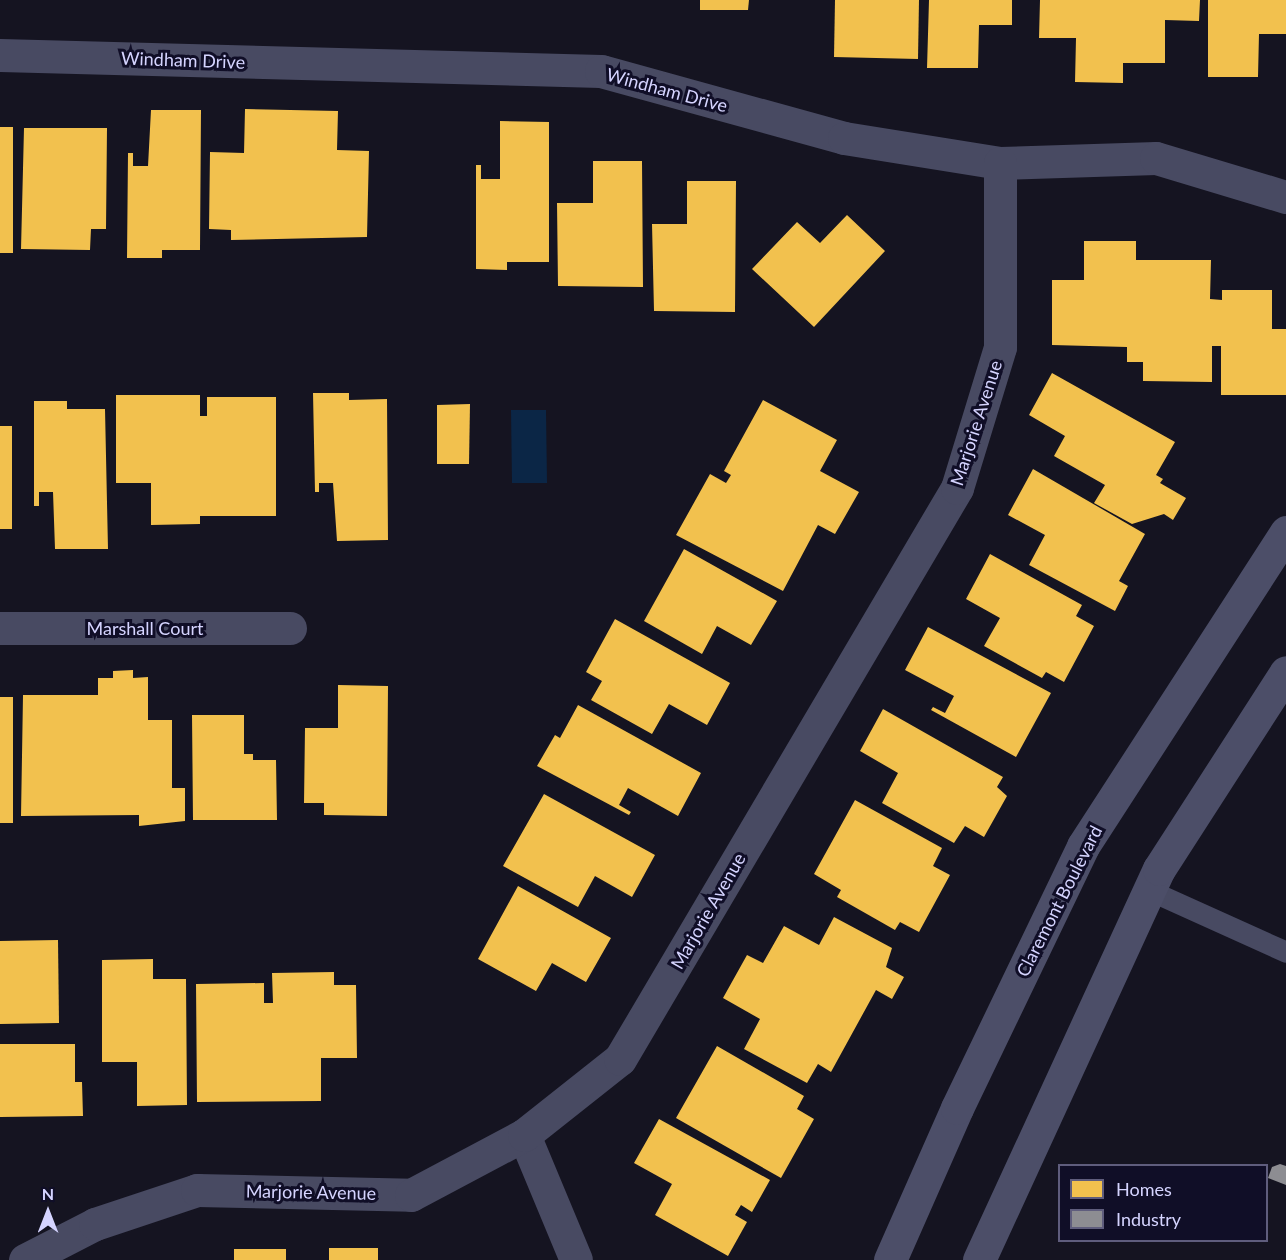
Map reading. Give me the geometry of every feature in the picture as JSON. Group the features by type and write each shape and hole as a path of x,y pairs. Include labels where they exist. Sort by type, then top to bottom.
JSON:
{"main road":[{"name":"Claremont Boulevard","path":"890,1260 957,1108 1083,846 1286,532"},
{"path":"979,1260 1158,869 1286,672"}],"street":[{"name":"Windham Drive","path":"0,55 601,71 844,138 1000,163 1156,158 1286,197"},
{"name":"Marjorie Avenue","path":"26,1260 95,1224 197,1190 411,1195 524,1135 620,1059 957,488 1000,347 1000,163"},
{"name":"Marshall Court","path":"0,628 290,628"},
{"path":"524,1135 576,1260"}],"lane":[{"path":"1149,890 1286,952"}],"water":[{"path":"511,410 546,410 547,483 512,483"}],"building: Homes":[{"path":"700,0 749,0 748,10 700,10"},
{"path":"835,0 919,0 918,59 834,57"},
{"path":"929,0 1012,0 1012,25 979,25 978,68 927,68"},
{"path":"1040,0 1200,0 1199,21 1165,20 1165,63 1123,63 1123,83 1075,82 1076,38 1039,38"},
{"path":"1208,0 1286,0 1286,34 1259,34 1258,77 1208,77"},
{"path":"245,109 338,111 337,150 369,151 367,237 231,240 231,230 209,229 210,152 244,153"},
{"path":"151,110 201,110 200,250 162,250 162,258 127,258 128,153 133,153 133,166 148,166"},
{"path":"500,121 549,122 549,262 507,262 507,270 476,269 476,165 481,165 481,179 500,179"},
{"path":"0,127 13,127 13,253 0,253"},
{"path":"24,128 107,128 106,229 91,229 90,250 21,249"},
{"path":"593,161 642,161 643,287 558,286 557,203 593,203"},
{"path":"687,181 736,181 735,312 654,311 652,224 687,224"},
{"path":"847,215 885,251 814,327 752,269 797,222 820,243"},
{"path":"1084,241 1136,241 1136,260 1211,260 1210,299 1222,300 1222,290 1272,290 1272,329 1286,329 1286,395 1221,395 1221,346 1212,346 1212,382 1143,381 1143,362 1127,362 1127,347 1052,345 1052,280 1084,280"},
{"path":"1052,373 1175,442 1156,475 1163,479 1160,483 1186,498 1173,520 1164,514 1132,524 1094,503 1105,485 1054,456 1065,436 1029,415"},
{"path":"313,393 349,393 349,400 387,399 388,540 337,541 333,483 319,483 319,492 315,492"},
{"path":"116,395 200,395 200,416 207,416 207,397 276,397 276,516 200,516 200,524 151,525 151,483 116,483"},
{"path":"763,400 837,440 820,471 859,492 835,534 818,525 783,591 676,535 710,474 726,483 731,475 724,471"},
{"path":"34,401 67,401 67,409 105,409 108,549 55,549 53,492 39,492 39,506 34,506"},
{"path":"470,404 469,464 437,464 437,405"},
{"path":"0,426 12,426 12,529 0,529"},
{"path":"1033,469 1145,534 1119,581 1128,586 1115,611 1029,565 1045,535 1008,515"},
{"path":"684,549 777,601 751,645 717,626 702,654 644,621"},
{"path":"990,554 1082,605 1076,616 1094,626 1064,682 1046,672 1042,678 984,646 1000,618 966,599"},
{"path":"615,619 730,683 707,725 669,704 652,734 591,700 602,681 586,672"},
{"path":"928,627 1051,693 1016,757 931,710 933,707 945,713 954,696 905,670"},
{"path":"133,670 133,678 148,677 148,720 172,720 172,788 185,788 185,821 139,826 139,815 21,816 23,695 98,695 98,678 113,678 113,671"},
{"path":"338,685 388,686 387,816 324,815 324,803 304,803 305,728 338,728"},
{"path":"0,697 13,697 13,823 0,823"},
{"path":"578,705 701,773 678,816 628,788 619,805 631,812 629,815 537,766 555,735 560,738"},
{"path":"883,709 1003,777 997,787 1007,796 984,837 965,826 954,843 882,803 898,773 860,751"},
{"path":"192,715 244,715 244,754 253,754 253,760 276,760 277,820 193,820"},
{"path":"544,794 655,855 632,897 595,876 578,907 503,866"},
{"path":"855,800 942,848 933,866 950,875 919,932 900,922 895,930 837,897 841,890 814,874"},
{"path":"518,886 611,938 586,982 552,963 536,991 478,959"},
{"path":"834,917 892,948 886,967 904,977 892,999 876,990 831,1072 818,1064 807,1083 744,1049 760,1019 723,998 747,955 763,963 784,926 819,945"},
{"path":"58,940 59,1023 0,1024 0,941"},
{"path":"153,959 153,979 186,979 187,1105 137,1106 137,1062 102,1062 102,960"},
{"path":"334,972 334,985 356,985 357,1058 321,1058 321,1101 197,1102 196,984 264,983 264,1003 273,1003 272,973"},
{"path":"0,1044 75,1044 75,1082 82,1082 83,1116 0,1117"},
{"path":"717,1046 804,1096 797,1109 814,1119 781,1178 676,1118"},
{"path":"659,1119 770,1180 752,1212 741,1205 735,1215 747,1222 728,1256 655,1215 672,1184 634,1163"},
{"path":"329,1248 378,1248 378,1260 329,1260"},
{"path":"234,1249 286,1249 286,1260 234,1260"}],"building: Industry":[{"path":"1280,1164 1286,1166 1286,1185 1268,1178 1272,1167"}]}
